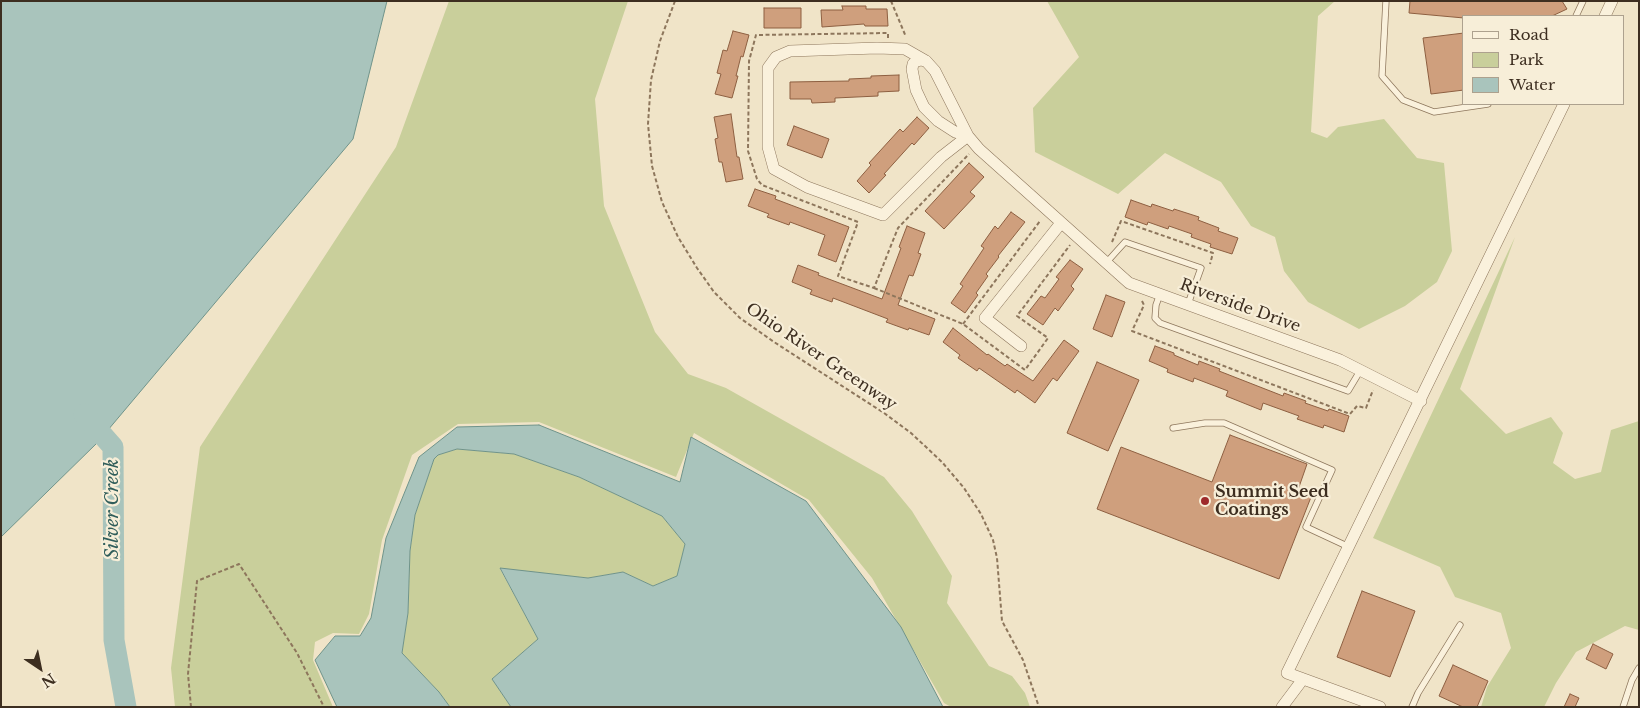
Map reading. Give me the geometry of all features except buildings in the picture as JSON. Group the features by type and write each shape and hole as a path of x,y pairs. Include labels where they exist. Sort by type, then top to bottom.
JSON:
{"street":[{"path":"1605,15 1612,1"},
{"path":"905,49 926,61 935,71 968,136 941,157 883,215 807,187 774,169 768,148 768,68 776,56 790,51 905,49"},
{"path":"926,61 916,61 912,69 913,82 919,99 938,122 955,132 968,136"},
{"path":"1375,706 1287,673 1564,105"},
{"name":"Riverside Drive","path":"968,136 979,149 1129,283 1340,360 1421,401"},
{"path":"1021,346 985,318 1061,223"},
{"path":"1282,707 1302,679"}],"lane":[{"path":"1386,1 1382,76 1403,100 1434,112 1481,105"},
{"path":"1576,15 1583,1"},
{"path":"1106,263 1125,242 1201,268 1188,304"},
{"path":"1160,294 1156,305 1155,318 1160,323 1348,391 1360,371"},
{"path":"1173,428 1205,423 1224,423 1332,470 1306,527 1349,547"},
{"path":"1412,707 1418,693 1460,625"},
{"path":"1624,707 1632,680 1639,668"}],"path":[{"name":"Ohio River Greenway","path":"675,1 660,41 651,80 648,124 652,166 662,202 678,237 714,292 740,318 884,413 911,433 942,462 982,514 993,540 997,558 1002,621 1023,660 1039,707"},
{"path":"890,1 910,45 908,51"},
{"path":"888,42 888,33 756,35 748,61 748,151 757,179 762,185 858,222 838,276 874,288 963,324 1025,370 1048,338 1017,316 1070,244"},
{"path":"874,288 898,228 969,154"},
{"path":"963,324 1040,221"},
{"path":"1139,298 1144,305 1132,331 1350,414 1357,406 1366,408 1373,389"},
{"path":"191,707 188,674 197,581 239,564 297,652 324,707"}],"green space":[{"path":"449,1 628,1 595,99 604,206 655,332 688,374 726,388 884,477 912,511 952,576 947,603 989,666 1012,676 1025,693 1030,707 951,707 944,703 872,578 809,500 694,433 676,477 539,422 458,424 412,455 382,540 369,614 359,634 333,633 315,642 313,660 333,707 175,707 171,668 200,447 396,147"},
{"path":"1047,1 1335,1 1318,16 1311,132 1327,138 1338,127 1384,119 1417,158 1444,163 1452,251 1437,282 1405,306 1359,329 1308,302 1284,271 1275,237 1251,226 1221,182 1165,153 1118,194 1035,152 1033,108 1079,57"},
{"path":"1515,237 1460,389 1506,434 1551,417 1563,433 1553,463 1575,479 1601,472 1611,430 1639,421 1639,630 1625,626 1576,652 1556,683 1544,707 1481,707 1487,687 1511,648 1501,613 1455,597 1440,567 1373,538"},
{"path":"457,449 514,454 579,477 662,516 685,544 677,576 653,586 623,572 588,578 500,569 538,639 492,679 511,707 450,707 439,692 402,653 408,613 410,551 415,515 434,459 438,455"}],"water":[{"path":"1,1 387,1 353,139 97,443 1,537"},
{"path":"539,425 680,482 691,437 806,501 901,627 943,707 511,707 492,679 538,639 500,568 588,578 623,572 653,586 677,576 685,544 662,516 579,477 514,454 457,449 438,455 434,459 415,515 410,551 408,613 402,653 439,692 450,707 337,707 315,660 335,636 360,636 371,618 386,538 419,457 457,427"}],"waterway":[{"name":"Silver Creek","path":"84,414 113,447 114,640 126,707"}],"place":[{"name":"Summit Seed Coatings","path":"1205,501"}]}
